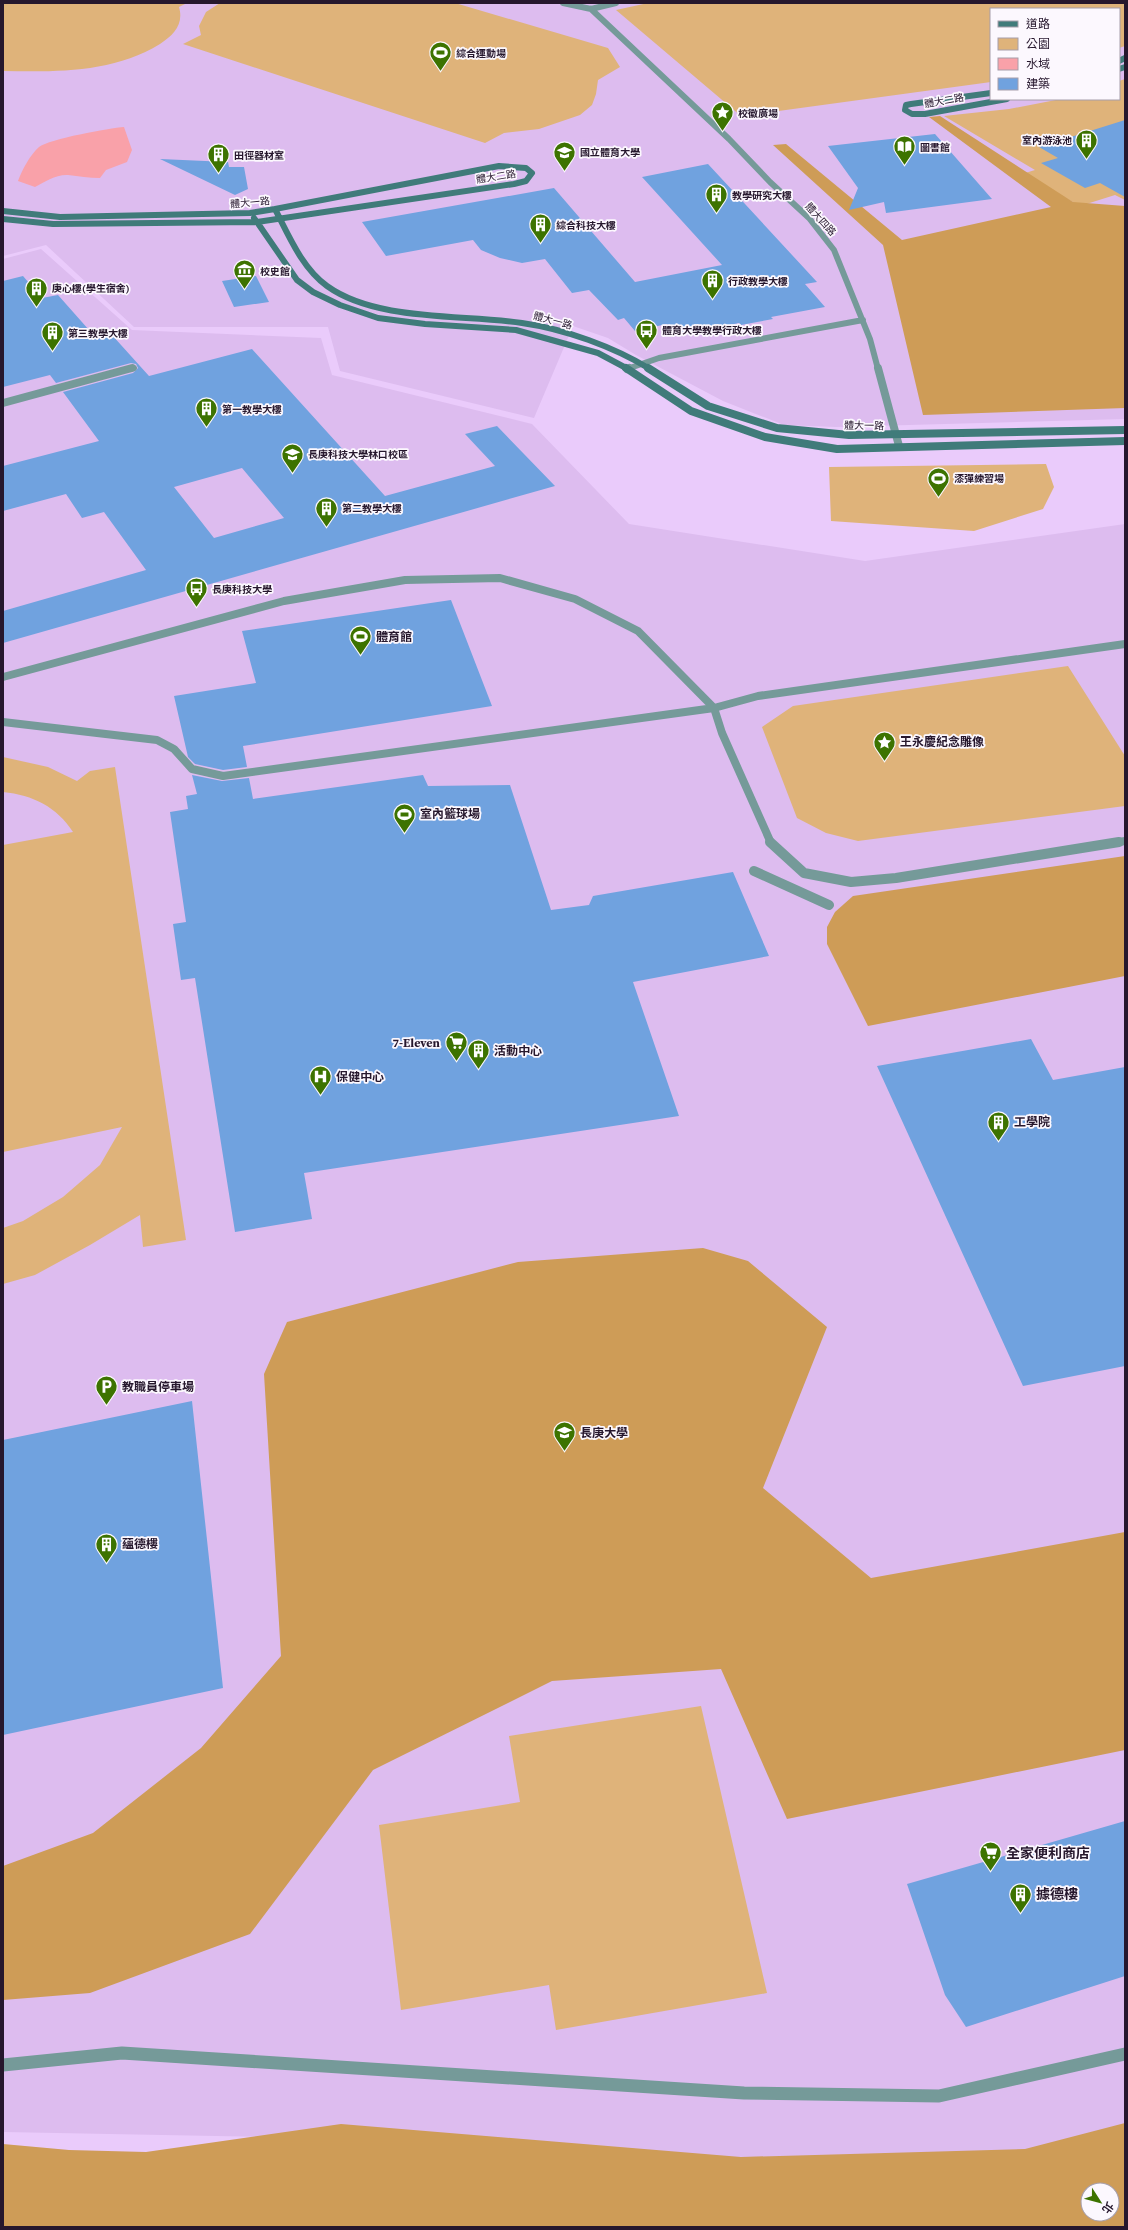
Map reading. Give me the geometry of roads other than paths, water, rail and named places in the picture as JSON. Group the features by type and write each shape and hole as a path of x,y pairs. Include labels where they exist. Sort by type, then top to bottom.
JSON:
{"street":[{"path":"563,3 591,9 616,3"},
{"name":"體大四路","path":"591,9 729,139 770,182 809,218 834,250 863,320 899,446"},
{"name":"體大二路","path":"990,93 911,104 906,105 905,110 912,114 925,114 1002,100"},
{"name":"體大二路","path":"257,222 280,217 514,184 526,181 532,173 526,168 499,166 275,209"},
{"name":"體大一路","path":"3,211 60,217 250,214 275,209 304,263 327,286 351,299 382,308 436,316 523,323 608,347 641,364 708,406 777,428 823,434 896,435 1125,430"},
{"path":"250,214 257,222"},
{"name":"體大一路","path":"3,219 53,224 257,222 297,280 313,292 340,305 378,318 424,324 516,330 598,353 627,369 691,411 765,437 837,449 899,446 1125,441"},
{"path":"627,369 659,358 696,350 863,320"},
{"path":"3,403 134,368"},
{"path":"3,677 284,601 405,580 500,578 575,599 638,631 714,708 722,733 771,844 804,874 851,882 896,878 1125,841"},
{"path":"3,722 157,740 174,748 192,769 223,776 714,708 758,696 1125,644"},
{"path":"754,872 829,905"},
{"path":"3,2065 122,2053 744,2093 939,2096 1125,2054"}],"water":[{"path":"124,127 132,150 127,162 106,170 100,178 64,175 51,179 35,187 18,181 32,154 39,147 80,134"}],"place":[{"name":"綜合運動場","path":"440,72"},
{"name":"校徽廣場","path":"722,132"},
{"name":"室內游泳池","path":"1087,160"},
{"name":"圖書館","path":"904,166"},
{"name":"國立體育大學","path":"564,172"},
{"name":"田徑器材室","path":"219,174"},
{"name":"教學研究大樓","path":"716,214"},
{"name":"綜合科技大樓","path":"540,244"},
{"name":"校史館","path":"245,290"},
{"name":"行政教學大樓","path":"713,300"},
{"name":"庚心樓(學生宿舍)","path":"36,308"},
{"name":"體育大學教學行政大樓","path":"647,350"},
{"name":"第三教學大樓","path":"53,352"},
{"name":"第一教學大樓","path":"207,428"},
{"name":"長庚科技大學林口校區","path":"292,474"},
{"name":"漆彈練習場","path":"939,498"},
{"name":"第二教學大樓","path":"327,528"},
{"name":"長庚科技大學","path":"196,608"},
{"name":"體育館","path":"361,656"},
{"name":"王永慶紀念雕像","path":"884,762"},
{"name":"室內籃球場","path":"405,834"},
{"name":"7-Eleven","path":"456,1062"},
{"name":"活動中心","path":"478,1070"},
{"name":"保健中心","path":"321,1096"},
{"name":"工學院","path":"998,1142"},
{"name":"教職員停車場","path":"106,1406"},
{"name":"長庚大學","path":"564,1452"},
{"name":"蘊德樓","path":"106,1564"},
{"name":"全家便利商店","path":"990,1872"},
{"name":"據德樓","path":"1021,1914"}]}
